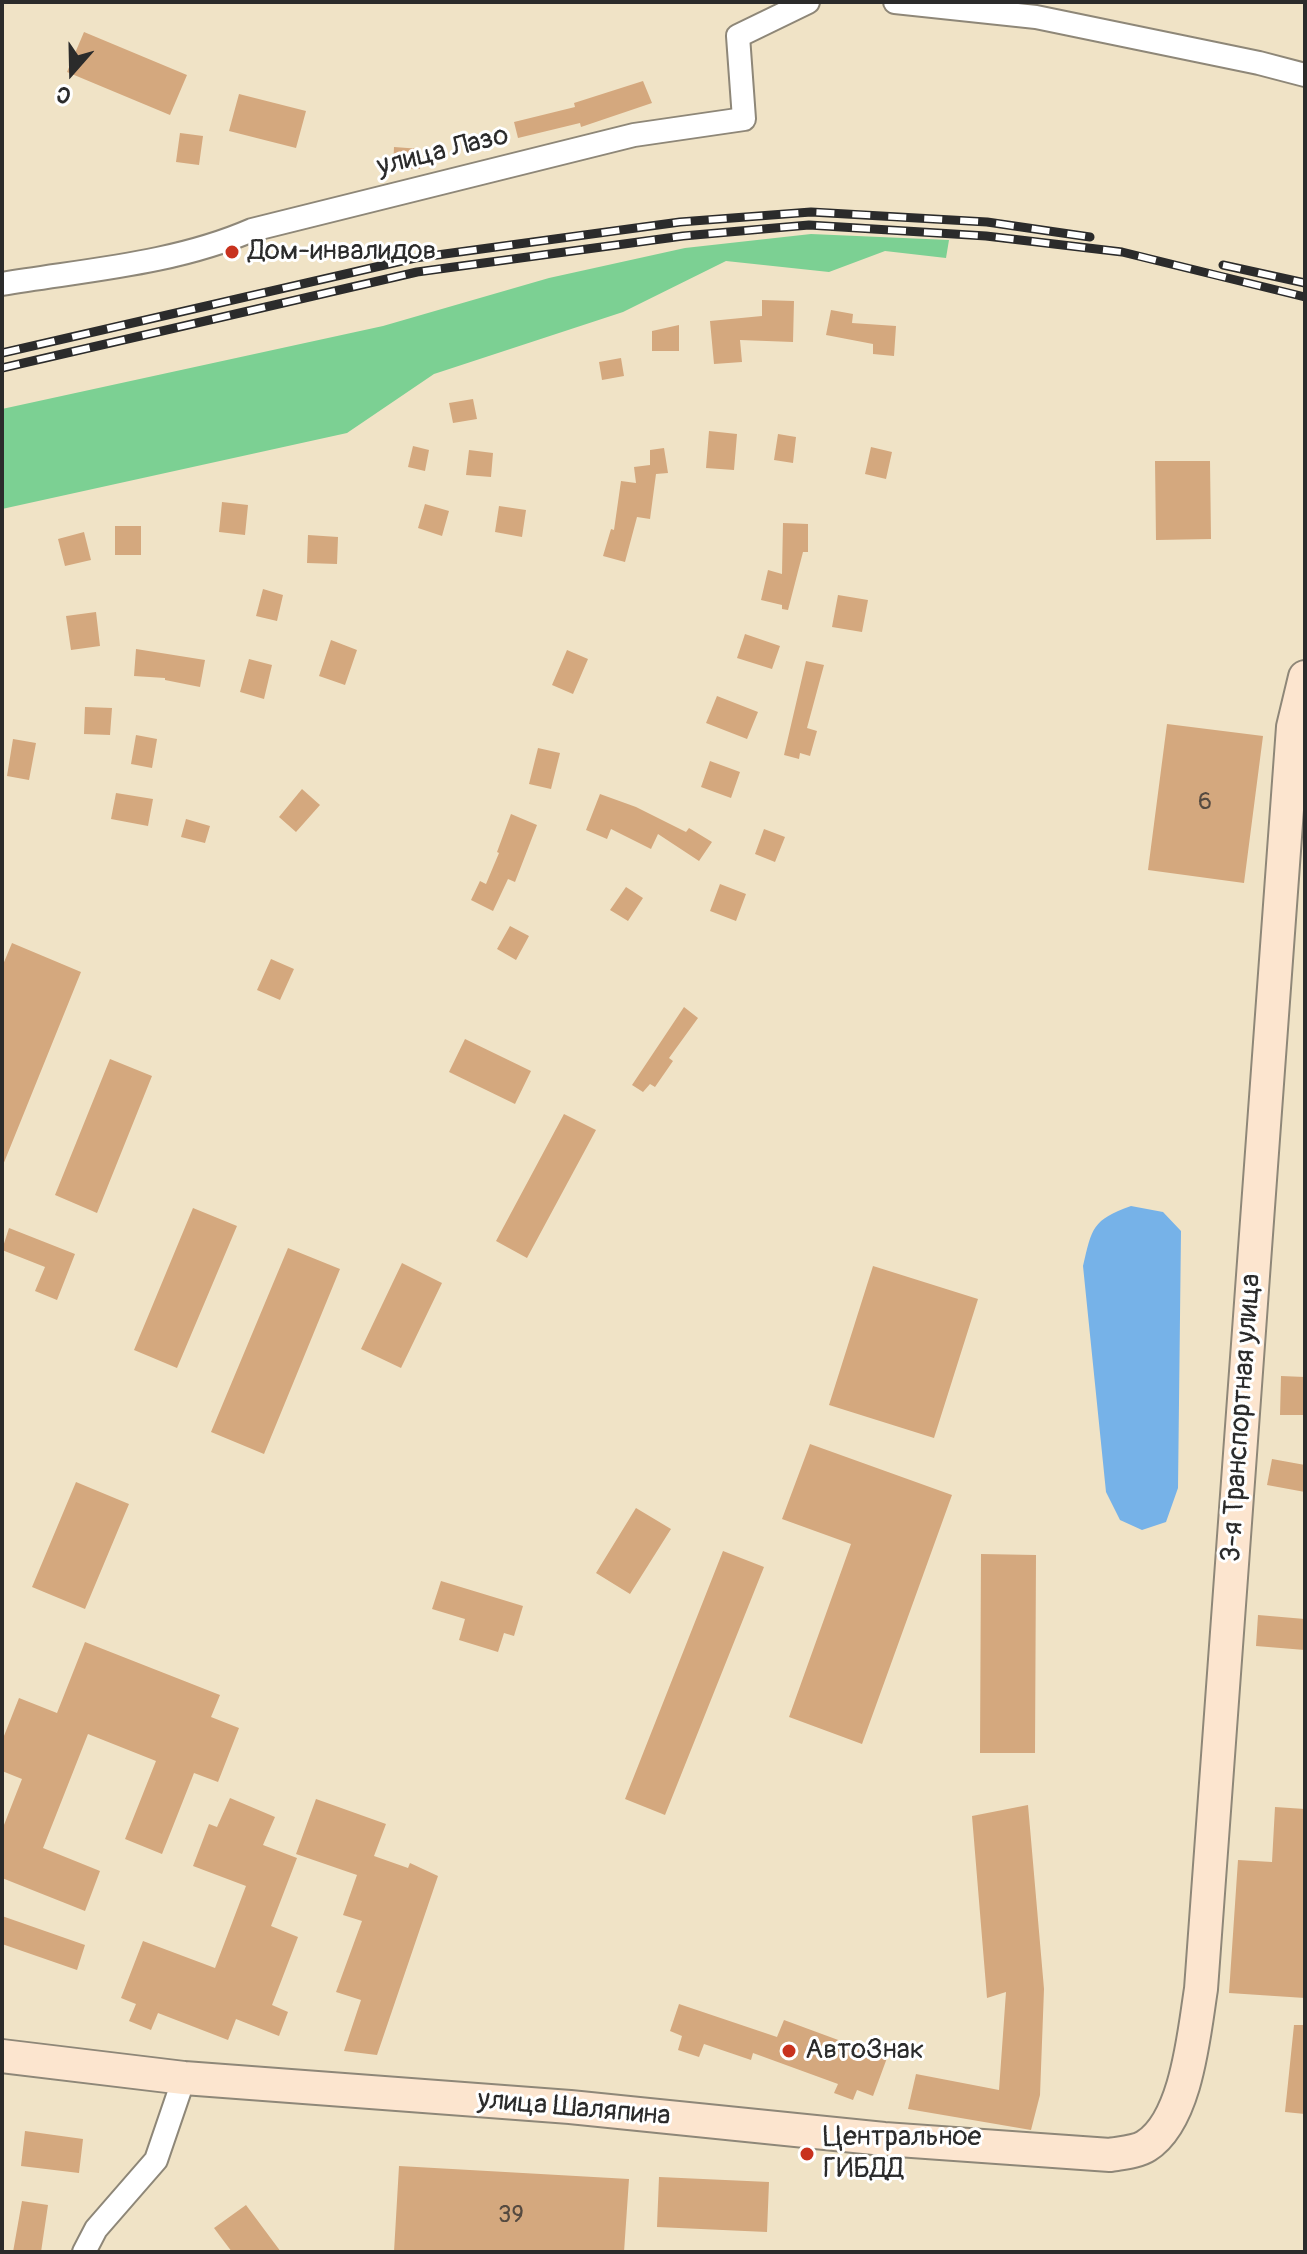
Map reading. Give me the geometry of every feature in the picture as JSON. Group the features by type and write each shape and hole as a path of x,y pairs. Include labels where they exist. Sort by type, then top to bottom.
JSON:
{"street":[{"name":"улица Лазо","path":"2,284 175,255 216,245 252,230 634,135 744,119 738,36 808,2"},
{"path":"895,2 1036,17 1305,75"},
{"name":"3-я Транспортная улица","path":"1145,2147 1169,2123 1190,2065 1201,1989 1293,727 1305,677"},
{"name":"улица Шаляпина","path":"2,2056 184,2078 570,2107 884,2139 1110,2155 1145,2147"},
{"path":"84,2252 96,2229 156,2160 184,2078"}],"green space":[{"path":"811,234 949,240 946,258 885,251 829,272 726,261 623,312 434,374 347,433 2,509 2,409 383,326 549,278 685,248"}],"water":[{"path":"1131,1206 1163,1212 1181,1231 1178,1488 1166,1522 1142,1530 1120,1520 1106,1492 1083,1266 1096,1227 1108,1216"}],"building":[{"path":"84,32 187,75 170,115 67,72"},
{"path":"643,81 652,103 581,127 580,123 518,138 514,122 575,107 574,103"},
{"path":"239,94 306,111 296,148 229,131"},
{"path":"180,133 203,136 199,165 176,162"},
{"path":"394,147 421,149 420,169 393,168"},
{"path":"762,300 794,301 793,342 740,340 742,362 714,364 710,321 762,316"},
{"path":"831,310 853,314 852,323 896,326 894,356 873,354 873,344 826,335"},
{"path":"679,325 679,351 652,351 652,331"},
{"path":"621,358 624,376 602,380 599,362"},
{"path":"473,399 477,419 453,423 449,403"},
{"path":"709,431 737,434 734,470 706,468"},
{"path":"778,434 796,437 793,463 774,460"},
{"path":"413,446 429,450 425,471 408,467"},
{"path":"871,447 892,452 886,479 865,474"},
{"path":"664,448 668,473 656,474 650,519 637,517 625,562 603,556 611,529 614,530 621,481 636,483 634,467 650,465 650,450"},
{"path":"469,450 493,453 491,477 466,475"},
{"path":"1155,461 1210,461 1211,539 1156,540"},
{"path":"222,502 248,505 245,535 219,532"},
{"path":"425,504 449,511 442,536 418,528"},
{"path":"499,506 526,510 522,537 495,532"},
{"path":"783,523 808,524 808,552 803,552 788,610 782,609 782,605 761,600 768,570 782,574"},
{"path":"115,526 141,526 141,555 115,555"},
{"path":"84,532 91,560 65,566 58,539"},
{"path":"308,535 338,537 337,564 307,563"},
{"path":"263,589 283,595 277,621 256,616"},
{"path":"838,595 868,600 862,632 832,627"},
{"path":"96,612 100,646 71,650 66,616"},
{"path":"745,634 780,646 772,669 737,658"},
{"path":"331,640 357,650 345,685 319,676"},
{"path":"136,649 205,660 200,687 165,678 134,676"},
{"path":"567,650 588,659 573,694 552,685"},
{"path":"249,659 272,665 264,699 240,692"},
{"path":"806,661 824,665 807,728 817,731 810,756 800,753 799,759 784,755"},
{"path":"717,696 758,712 747,739 706,723"},
{"path":"85,707 112,708 110,735 84,734"},
{"path":"1167,724 1263,736 1244,883 1148,870"},
{"path":"136,735 157,739 152,768 131,764"},
{"path":"13,739 36,743 29,780 7,776"},
{"path":"538,748 560,753 551,789 529,784"},
{"path":"710,761 740,772 731,798 701,787"},
{"path":"302,789 320,805 296,832 279,817"},
{"path":"116,793 153,799 148,826 111,819"},
{"path":"600,794 636,807 686,832 689,828 712,842 699,861 658,834 651,849 611,829 607,839 586,830"},
{"path":"511,814 537,825 515,882 508,879 493,911 471,900 480,881 486,884"},
{"path":"186,819 210,826 205,843 181,837"},
{"path":"764,829 785,837 775,862 755,854"},
{"path":"720,884 746,894 736,921 710,911"},
{"path":"626,887 643,898 628,921 610,910"},
{"path":"510,926 529,936 516,960 497,949"},
{"path":"12,943 81,972 3,1165 2,967"},
{"path":"271,959 294,969 280,1000 257,990"},
{"path":"684,1007 698,1018 669,1058 673,1061 655,1087 650,1084 643,1092 632,1085"},
{"path":"465,1039 531,1071 515,1104 449,1072"},
{"path":"110,1059 152,1076 97,1213 55,1195"},
{"path":"564,1114 596,1130 527,1258 496,1241"},
{"path":"193,1208 237,1226 177,1368 134,1350"},
{"path":"9,1228 75,1254 57,1300 35,1291 45,1267 2,1250"},
{"path":"288,1248 340,1269 264,1454 211,1432"},
{"path":"402,1263 442,1283 401,1368 361,1349"},
{"path":"873,1266 978,1299 934,1438 829,1405"},
{"path":"1281,1376 1305,1377 1305,1415 1280,1415"},
{"path":"810,1444 952,1495 862,1744 789,1717 851,1544 782,1519"},
{"path":"1272,1459 1305,1465 1305,1492 1267,1485"},
{"path":"76,1482 129,1504 85,1609 32,1587"},
{"path":"636,1508 671,1529 630,1594 596,1573"},
{"path":"723,1551 764,1567 665,1815 625,1799"},
{"path":"981,1554 1036,1555 1035,1753 980,1753"},
{"path":"441,1581 523,1606 514,1636 504,1633 498,1652 459,1640 465,1619 432,1609"},
{"path":"1258,1615 1305,1619 1305,1650 1256,1646"},
{"path":"85,1642 220,1695 211,1717 239,1728 218,1782 194,1773 162,1854 125,1839 156,1761 88,1734 43,1848 100,1871 85,1911 2,1878 2,1830 22,1779 2,1771 2,1741 19,1698 57,1713"},
{"path":"230,1798 275,1817 263,1845 297,1858 271,1926 298,1937 272,2005 288,2012 279,2036 236,2019 228,2040 158,2013 151,2030 129,2021 136,2004 121,1998 143,1941 215,1968 246,1886 193,1866 209,1824 217,1827"},
{"path":"316,1799 386,1824 374,1856 408,1868 410,1863 438,1876 377,2055 344,2051 361,2000 336,1992 362,1921 343,1915 357,1875 296,1854"},
{"path":"1028,1805 1044,1989 1040,2095 1031,2130 908,2109 916,2074 999,2090 1006,1992 987,1998 972,1816"},
{"path":"1275,1807 1305,1809 1305,1998 1229,1993 1238,1860 1272,1862"},
{"path":"2,1916 85,1945 77,1970 2,1944"},
{"path":"679,2004 777,2037 784,2020 887,2058 873,2096 857,2090 853,2100 834,2093 838,2084 753,2053 751,2060 704,2044 699,2057 678,2050 682,2036 670,2031"},
{"path":"1294,2025 1305,2025 1305,2114 1285,2112"},
{"path":"25,2131 83,2139 79,2173 21,2166"},
{"path":"399,2166 629,2179 624,2252 394,2252"},
{"path":"659,2177 769,2182 767,2232 657,2227"},
{"path":"22,2201 48,2205 41,2252 13,2252"},
{"path":"246,2205 281,2252 232,2252 214,2228"}],"railway":[{"path":"2,353 415,258 680,222 811,212 987,222 1090,237"},
{"path":"2,368 417,272 683,236 809,225 986,236 1122,252 1305,297"},
{"path":"1223,265 1305,283"}],"place":[{"name":"Дом-инвалидов","path":"232,252"},
{"name":"АвтоЗнак","path":"789,2051"},
{"name":"Центральное ГИБДД","path":"807,2154"}]}
